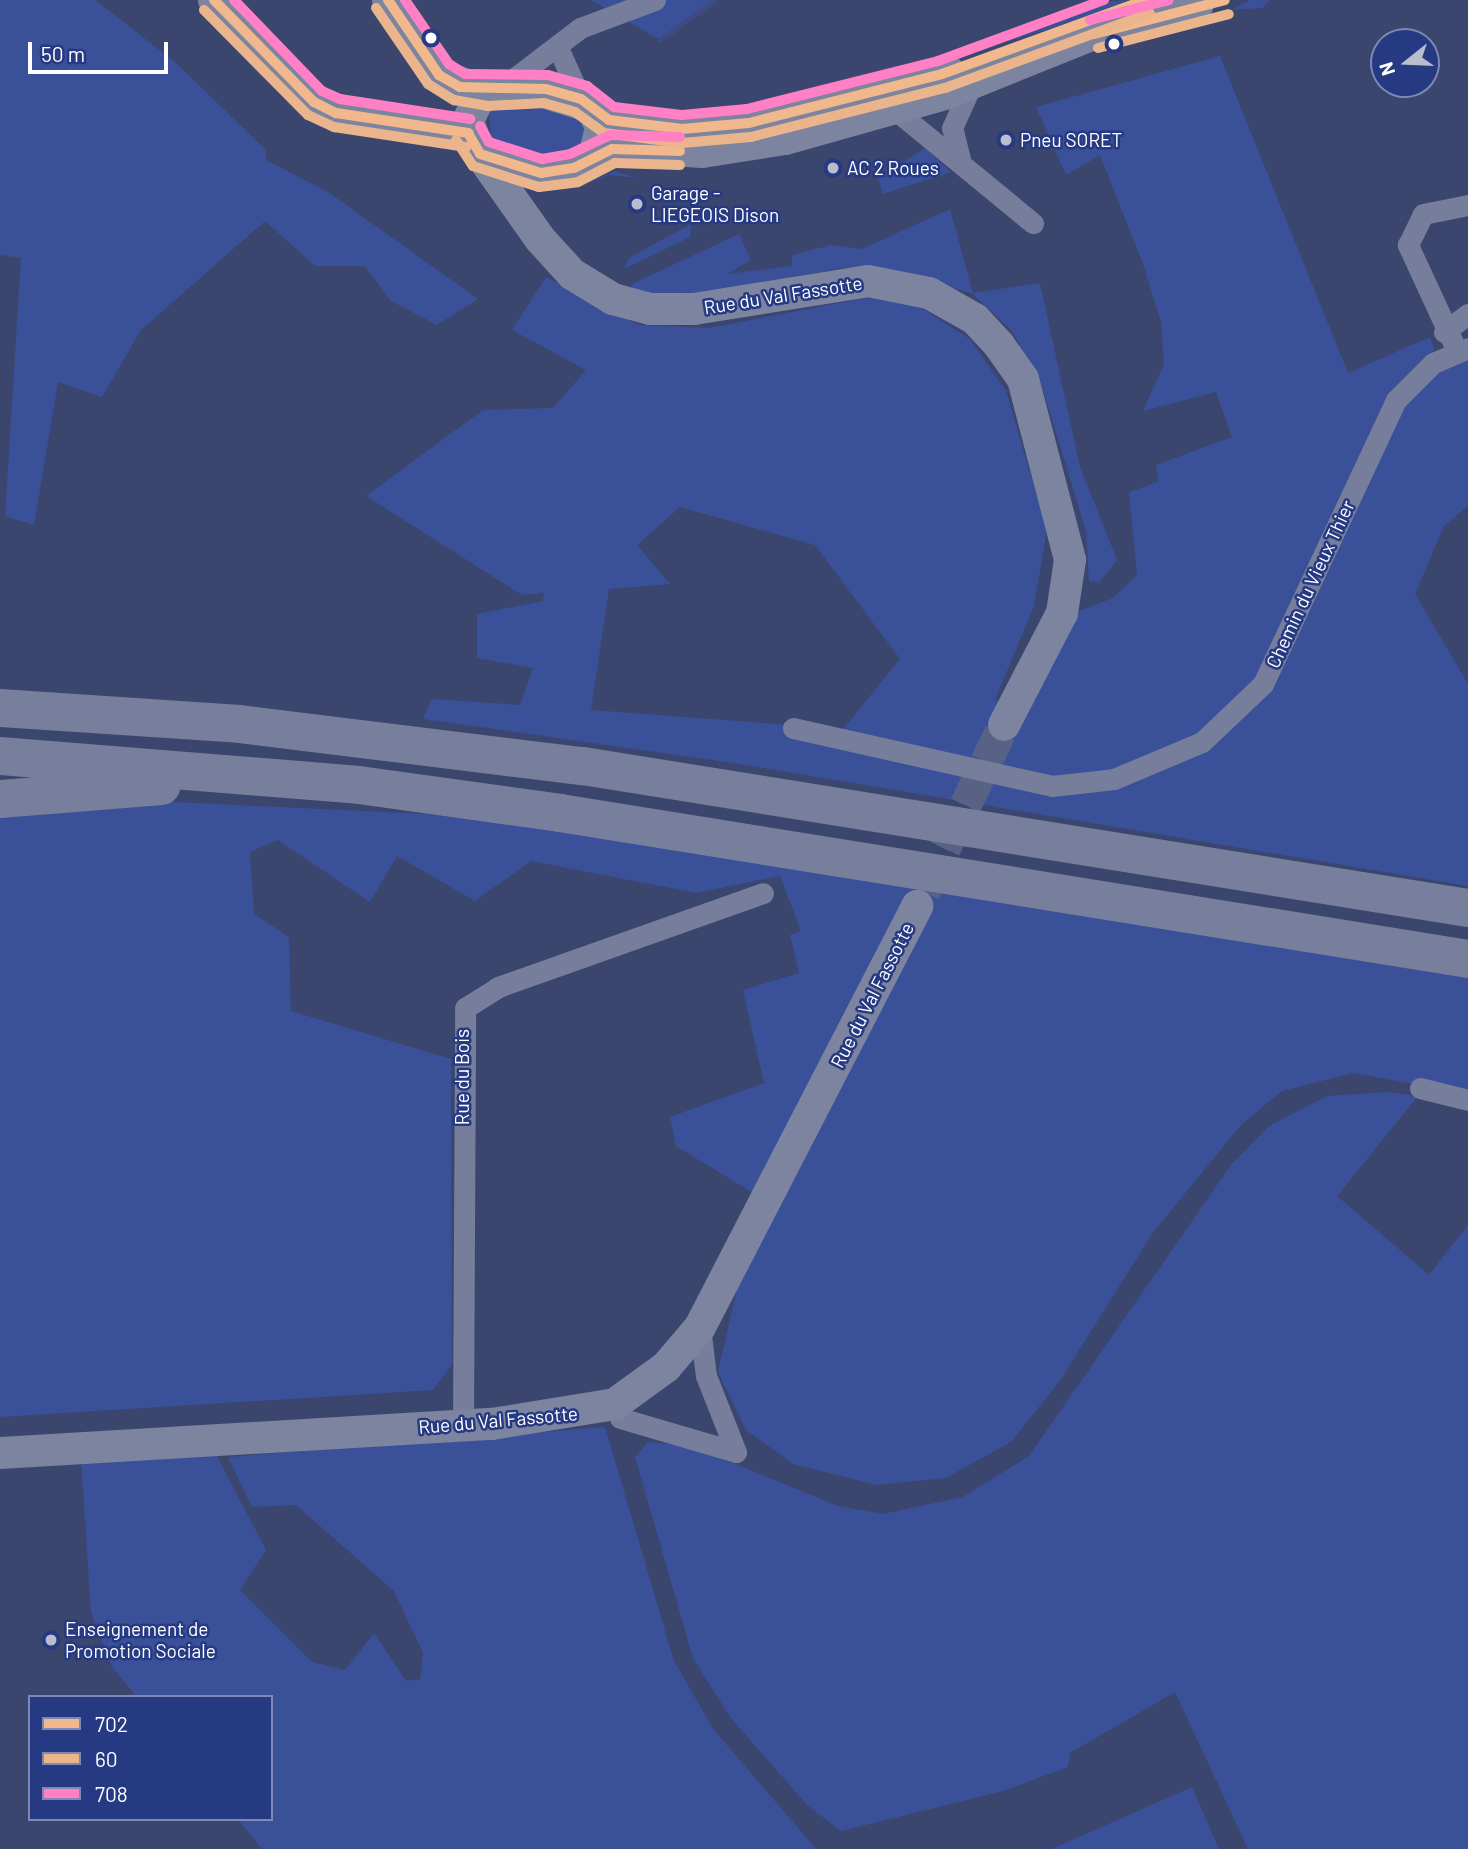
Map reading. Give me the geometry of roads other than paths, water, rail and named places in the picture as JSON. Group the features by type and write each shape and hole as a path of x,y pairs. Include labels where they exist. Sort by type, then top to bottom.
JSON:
{"highway":[{"path":"0,683 239,724 583,766 1468,908"},
{"path":"0,708 239,724"},
{"path":"0,756 292,780 686,831 1468,960"},
{"path":"0,799 292,780"}],"street":[{"path":"214,0 314,102 336,113 474,143 510,169 556,173"},
{"path":"388,0 439,75 495,90 589,107 682,129 749,124 942,74 1145,0"},
{"path":"474,143 472,109 495,90 559,50 580,28 655,0"},
{"path":"541,240 536,196 556,173 594,153 629,147 747,148 894,109 972,84 1101,31 1204,2"},
{"path":"559,50 602,135 594,153"},
{"path":"960,159 952,128 972,84"},
{"path":"894,109 960,159 1033,223"},
{"name":"Rue du Val Fassotte","path":"474,143 541,240 601,293 650,309 720,306 869,281 929,293 975,319 1023,379 1070,560 1062,613 1004,725"},
{"path":"1456,343 1408,245 1423,214 1468,205"},
{"name":"Chemin du Vieux Thier","path":"793,728 1052,786 1114,779 1202,742 1263,684 1396,400 1456,343 1468,314"},
{"name":"Rue du Bois","path":"463,1425 466,1007 498,987 763,893"},
{"name":"Rue du Val Fassotte","path":"0,1453 463,1425 572,1415 615,1404 666,1367 701,1327 917,906"},
{"path":"1420,1088 1468,1100"},
{"path":"620,1419 737,1452 706,1376 701,1327"}],"waterway":[{"path":"660,40 715,0"}],"tunnel":[{"path":"924,892 1004,725"}],"place":[{"name":"Pneu SORET","path":"1006,140"},
{"name":"AC 2 Roues","path":"833,168"},
{"name":"Garage - LIEGEOIS Dison","path":"637,204"},
{"name":"Enseignement de Promotion Sociale","path":"51,1640"}]}
